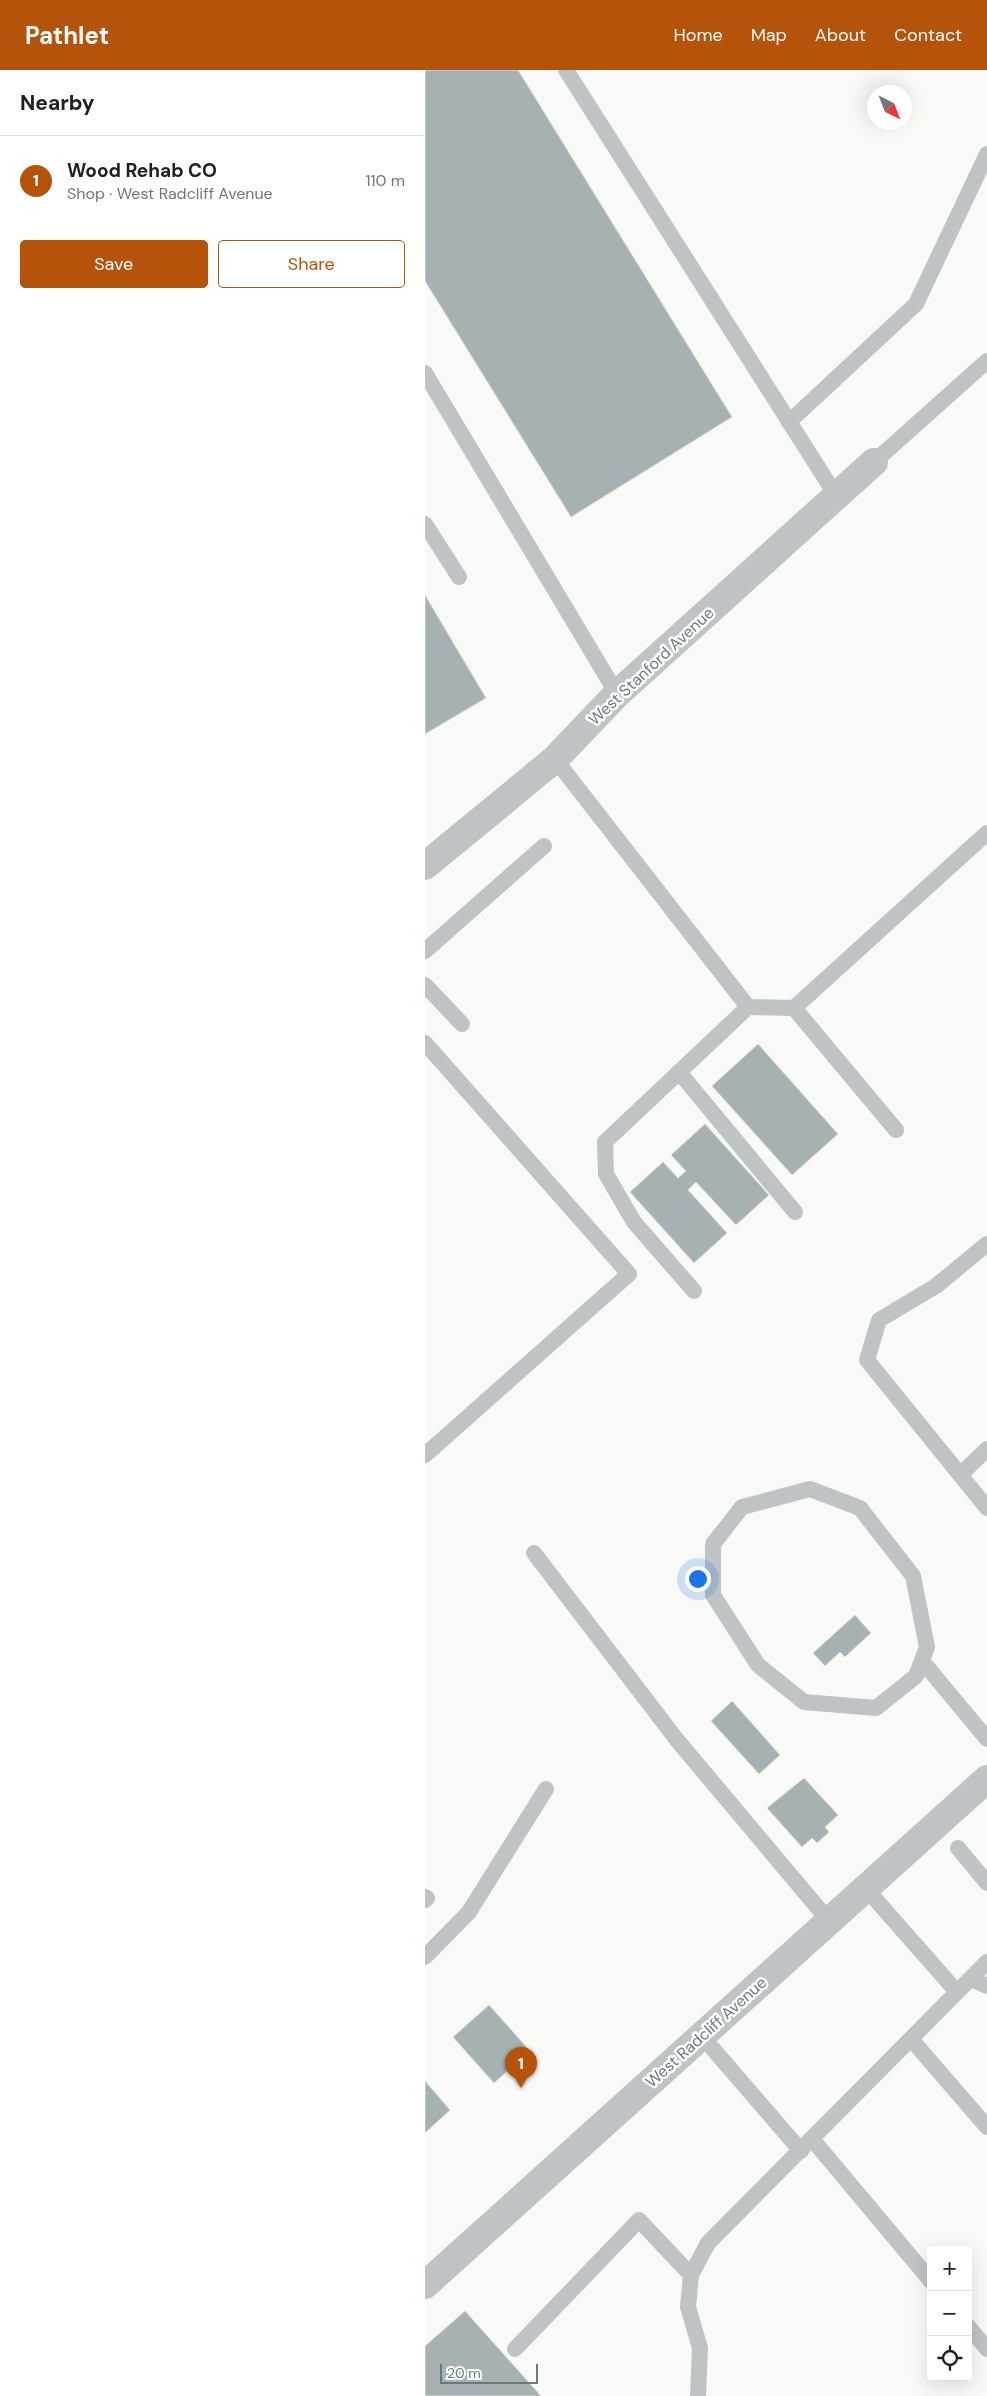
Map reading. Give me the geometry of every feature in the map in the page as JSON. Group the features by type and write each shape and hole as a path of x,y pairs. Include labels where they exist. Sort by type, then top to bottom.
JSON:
{"street":[{"name":"West Stanford Avenue","path":"425,866 555,760 617,694 874,462"},
{"name":"West Radcliff Avenue","path":"425,2285 987,1779"}],"lane":[{"path":"566,70 837,497"},
{"path":"789,422 916,304 987,154"},
{"path":"874,462 987,361"},
{"path":"425,373 617,694"},
{"path":"425,524 459,577"},
{"path":"555,760 748,1007"},
{"path":"694,1291 634,1222 606,1174 605,1142 748,1007 794,1008 987,833"},
{"path":"425,951 544,846"},
{"path":"425,985 461,1024"},
{"path":"794,1008 896,1130"},
{"path":"425,1043 629,1274 427,1450"},
{"path":"679,1072 795,1212"},
{"path":"987,1244 936,1286 879,1320 867,1360 987,1508"},
{"path":"960,1475 987,1449"},
{"path":"810,1489 860,1508 913,1576 927,1647 923,1662 916,1676 876,1708 804,1702 758,1665 713,1595 713,1544 742,1507 810,1489"},
{"path":"534,1553 677,1740 829,1921"},
{"path":"923,1662 987,1739"},
{"path":"425,1957 469,1912 546,1790"},
{"path":"958,1848 987,1883"},
{"path":"876,1900 957,1992"},
{"path":"698,2396 700,2348 688,2307 691,2275 708,2243 987,1962"},
{"path":"971,1979 987,1986"},
{"path":"911,2039 987,2127"},
{"path":"713,2049 807,2145 927,2278"},
{"path":"515,2349 639,2220 691,2275"},
{"path":"972,2331 987,2349"}],"building":[{"path":"425,70 518,70 732,417 571,517 425,281"},
{"path":"425,595 486,698 425,734"},
{"path":"758,1044 838,1134 792,1175 712,1086"},
{"path":"705,1124 769,1195 736,1225 696,1182 688,1190 727,1233 694,1263 630,1192 663,1162 678,1178 686,1171 671,1155"},
{"path":"855,1615 871,1633 845,1657 840,1652 825,1666 813,1653"},
{"path":"732,1701 780,1755 759,1774 711,1721"},
{"path":"804,1778 838,1815 825,1827 829,1832 817,1843 812,1838 802,1847 767,1808"},
{"path":"489,2005 530,2051 494,2083 453,2037"},
{"path":"425,2081 450,2110 425,2133"},
{"path":"465,2311 541,2396 425,2396 425,2346"}],"place":[{"name":"Wood Rehab CO","path":"521,2088"}]}
